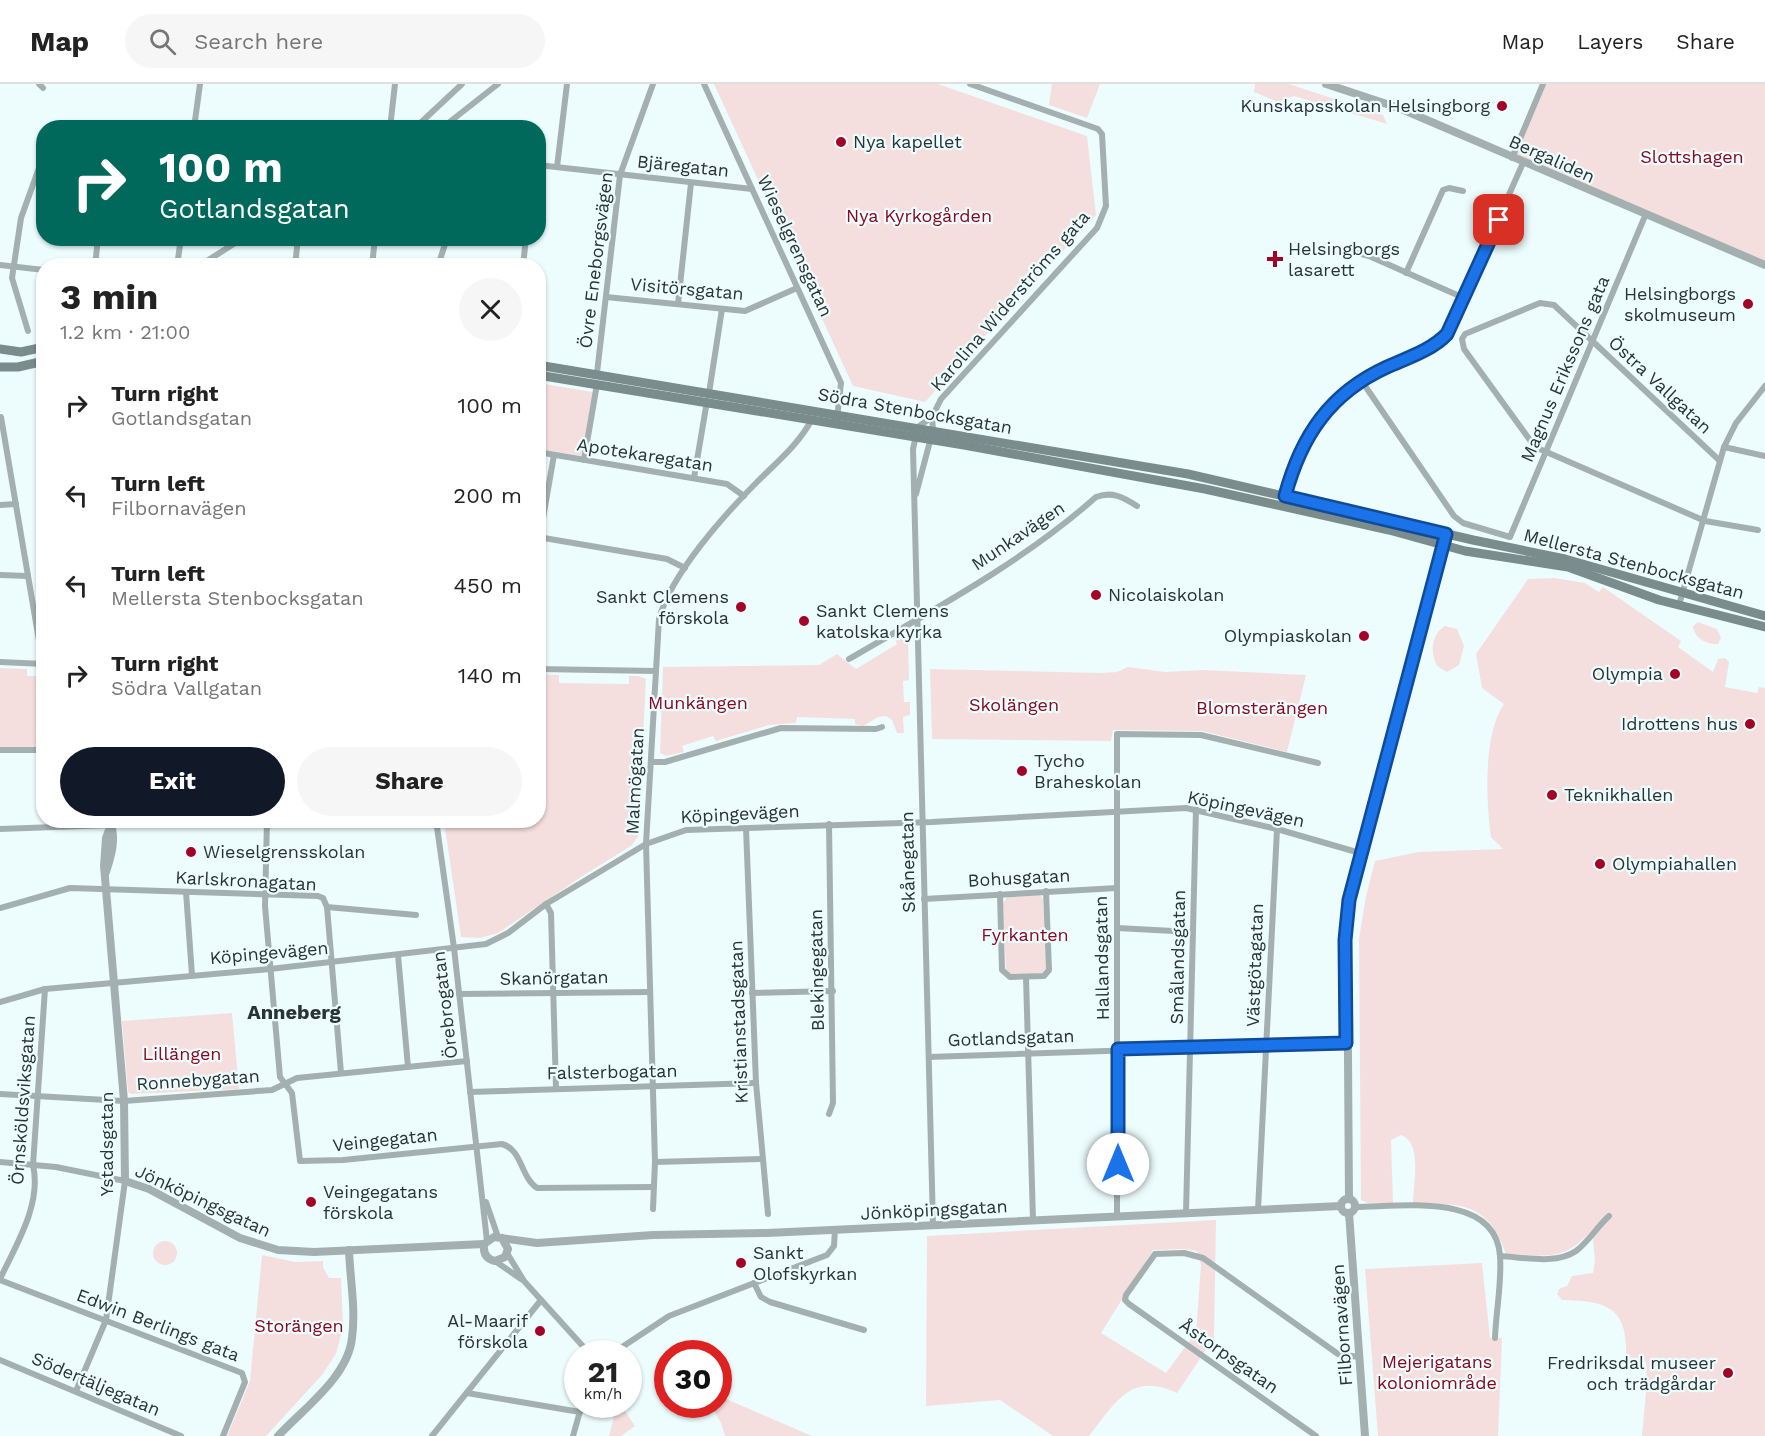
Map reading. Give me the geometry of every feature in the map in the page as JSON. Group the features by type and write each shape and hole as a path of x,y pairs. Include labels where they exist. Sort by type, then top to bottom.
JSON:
{"main road":[{"path":"3,351 36,350"},
{"path":"1,367 18,367 36,363"},
{"name":"Södra Stenbocksgatan","path":"546,366 597,373 708,397"},
{"name":"Södra Stenbocksgatan","path":"546,376 708,397 837,418 1155,479 1282,506"},
{"name":"Södra Stenbocksgatan","path":"932,435 1157,468 1285,496"},
{"name":"Mellersta Stenbocksgatan","path":"1285,496 1565,559 1765,616"},
{"name":"Mellersta Stenbocksgatan","path":"1282,506 1389,530 1443,546 1568,567 1679,605 1765,627"}],"street":[{"path":"196,120 200,84"},
{"path":"391,120 395,84"},
{"path":"424,120 462,84"},
{"path":"452,120 498,84"},
{"path":"557,167 567,84"},
{"name":"Övre Eneborgsvägen","path":"597,373 620,175 653,84"},
{"name":"Wieselgrensgatan","path":"704,84 842,383 837,418"},
{"name":"Karolina Widerströms gata","path":"932,417 941,399 1101,221 1106,199 1101,131 970,84"},
{"name":"Bergaliden","path":"1326,84 1399,108 1646,216 1765,265"},
{"path":"1512,158 1544,84"},
{"path":"1282,506 1309,433 1344,392 1361,380 1439,342 1447,334 1523,163"},
{"name":"Bjäregatan","path":"546,166 752,189"},
{"path":"28,331 12,278 21,218 36,176"},
{"path":"678,304 691,183"},
{"path":"1406,273 1443,190 1449,188 1463,191"},
{"name":"Magnus Erikssons gata","path":"1361,380 1454,516 1463,523 1510,537 1646,216"},
{"path":"212,258 230,246"},
{"path":"1342,249 1365,255 1464,298"},
{"path":"0,265 36,269"},
{"name":"Visitörsgatan","path":"606,297 748,310 797,288"},
{"name":"Östra Vallgatan","path":"1545,453 1535,447 1461,344 1465,334 1540,303 1554,305 1720,461"},
{"path":"694,478 722,309"},
{"path":"584,460 597,384"},
{"path":"1679,605 1705,521 1724,447 1736,423 1765,386"},
{"name":"Malmögatan","path":"653,1209 652,1187 655,1162 646,844 658,631 663,605 685,568 744,496 797,441 813,414"},
{"path":"1,417 36,626"},
{"path":"916,432 932,417"},
{"name":"Skånegatan","path":"915,499 932,435 932,417"},
{"name":"Skånegatan","path":"916,432 913,449 933,1225"},
{"path":"1724,447 1765,456"},
{"path":"1545,453 1705,521 1758,530"},
{"name":"Apotekaregatan","path":"546,454 727,484 744,496"},
{"path":"546,499 554,455"},
{"name":"Munkavägen","path":"849,659 917,619 1051,533 1096,497 1104,494 1119,496 1137,506"},
{"path":"0,505 16,504"},
{"path":"1349,1199 1346,1043 1347,917 1360,853 1446,534"},
{"path":"546,538 667,559 685,568"},
{"path":"0,575 27,576"},
{"path":"0,662 36,664"},
{"path":"546,669 656,671"},
{"path":"651,762 665,762 781,728 876,729 882,727"},
{"name":"Hallandsgatan","path":"1117,1216 1117,734 1201,735 1318,763"},
{"path":"0,750 36,750"},
{"name":"Köpingevägen","path":"0,1002 45,989 270,969 491,942 546,904 646,844 686,830 922,823 1117,811 1196,809 1360,853"},
{"name":"Smålandsgatan","path":"1186,1213 1196,809"},
{"name":"Blekingegatan","path":"829,824 834,1103 829,1114"},
{"path":"0,829 36,827"},
{"name":"Ystadsgatan","path":"76,1391 105,1320 125,1180 124,1101 105,890 105,876 112,854 113,828"},
{"path":"267,828 266,893 270,969 280,1077 287,1084"},
{"name":"Örebrogatan","path":"437,828 454,948 485,1242"},
{"name":"Kristianstadsgatan","path":"746,828 756,1083 761,1159 765,1165 768,1214"},
{"name":"Västgötagatan","path":"1258,1210 1277,829"},
{"name":"Karlskronagatan","path":"0,908 70,888 318,896 323,898 327,907 416,915"},
{"name":"Bohusgatan","path":"924,899 1117,888"},
{"path":"1000,894 1002,970 1010,977 1044,976 1049,970 1046,891"},
{"path":"186,892 192,975"},
{"path":"546,904 551,913 555,992 555,1089"},
{"path":"327,907 341,1073"},
{"path":"1117,928 1192,932"},
{"path":"398,955 408,1067"},
{"path":"1026,977 1033,1220"},
{"name":"Örnsköldsviksgatan","path":"0,1280 29,1214 36,1178 33,1165 45,989"},
{"path":"752,993 833,991"},
{"name":"Skanörgatan","path":"459,994 650,992"},
{"name":"Gotlandsgatan","path":"928,1057 1346,1043"},
{"name":"Ronnebygatan","path":"0,1094 124,1101 272,1090 297,1078 467,1061"},
{"name":"Falsterbogatan","path":"470,1092 756,1083"},
{"name":"Veingegatan","path":"287,1084 292,1093 299,1160 304,1163 499,1144 510,1147 531,1184 539,1188 652,1187"},
{"path":"655,1162 761,1159"},
{"name":"Jönköpingsgatan","path":"0,1162 125,1180 149,1189 227,1232 267,1248 314,1252 467,1245 485,1242"},
{"name":"Örebrogatan","path":"481,1187 500,1238"},
{"path":"1352,1210 1354,1201 1349,1199 1343,1201 1341,1206 1344,1211 1439,1208 1468,1212 1478,1216 1491,1230 1500,1256 1495,1338"},
{"name":"Jönköpingsgatan","path":"500,1238 527,1243 720,1232 933,1225 1341,1206"},
{"name":"Filbornavägen","path":"1352,1210 1365,1436"},
{"path":"1500,1256 1551,1258 1567,1255 1578,1249 1609,1216"},
{"path":"633,1340 669,1316 827,1255 834,1246 835,1229"},
{"path":"485,1255 485,1242 500,1238 524,1281 577,1340"},
{"name":"Jönköpingsgatan","path":"507,1251 527,1243"},
{"path":"467,1245 524,1281"},
{"path":"278,1436 333,1378 348,1352 353,1327 349,1250"},
{"path":"495,1261 502,1259 507,1251"},
{"name":"Åstorpsgatan","path":"1316,1436 1125,1300 1155,1254 1184,1253 1203,1258 1338,1354 1359,1357"},
{"name":"Edwin Berlings gata","path":"0,1280 244,1375 243,1389 223,1436"},
{"path":"754,1283 767,1301 864,1330"},
{"path":"432,1436 541,1300"},
{"name":"Södertäljegatan","path":"0,1360 181,1436"},
{"path":"467,1393 564,1409"},
{"path":"573,1436 578,1418"}],"green space":[{"name":"Nya Kyrkogården","path":"714,84 938,84 1087,136 1096,215 925,402 853,386"},
{"path":"1052,84 1100,84 1087,118 1049,105"},
{"path":"1255,84 1289,84 1383,115 1387,124 1294,96 1278,102 1254,92"},
{"name":"Slottshagen","path":"1543,84 1765,84 1765,265 1512,157"},
{"path":"546,384 593,392 582,456 546,450"},
{"path":"1555,578 1585,583 1599,592 1603,587 1681,641 1678,647 1713,672 1718,659 1725,658 1729,662 1725,687 1757,693 1759,687 1765,688 1765,1436 1642,1436 1647,1381 1646,1362 1626,1357 1623,1327 1612,1310 1591,1302 1562,1300 1557,1294 1559,1289 1567,1286 1572,1276 1593,1273 1595,1260 1592,1230 1572,1248 1553,1255 1506,1254 1491,1224 1482,1215 1459,1206 1413,1203 1414,1155 1408,1139 1401,1135 1391,1140 1393,1203 1368,1203 1361,1200 1359,939 1375,861 1418,852 1503,849 1491,837 1487,787 1492,732 1504,704 1482,688 1476,654 1528,579"},
{"path":"1698,622 1717,629 1721,638 1718,644 1706,642 1698,637 1693,626"},
{"path":"1445,626 1457,629 1464,646 1459,665 1447,672 1437,666 1433,655 1434,638"},
{"name":"Munkängen","path":"904,634 908,637 909,680 903,681 904,702 910,702 910,715 903,717 904,733 897,733 892,720 886,716 878,717 863,726 855,724 855,719 797,717 796,723 769,725 716,741 713,736 682,746 684,752 666,756 660,753 663,667 819,665 837,654 856,669 897,644 895,639"},
{"path":"1128,667 1165,672 1203,670 1306,675 1287,752 1202,731 1113,730 1111,741 932,739 930,669 1101,673 1117,672"},
{"path":"0,668 27,669 27,676 36,676 36,747 0,747"},
{"path":"546,674 559,675 559,683 629,684 629,676 646,679 638,837 631,846 498,933 480,938 461,937 445,828 546,828"},
{"name":"Fyrkanten","path":"1040,895 1043,899 1046,968 1043,973 1011,974 1006,970 1003,903 1007,897"},
{"name":"Lillängen","path":"232,1013 239,1089 131,1094 128,1092 122,1021"},
{"path":"1216,1220 1214,1338 1177,1393 1161,1387 1135,1388 1116,1403 1089,1436 1053,1436 1000,1400 926,1406 927,1236","holes":["1153,1250 1197,1251 1201,1265 1196,1332 1166,1373 1101,1333"]},
{"path":"165,1241 170,1242 176,1248 176,1258 170,1264 165,1265 160,1264 154,1258 153,1253 154,1248 160,1242"},
{"name":"Storängen","path":"262,1255 295,1262 323,1261 323,1267 329,1278 341,1278 343,1327 336,1354 322,1375 266,1436 227,1436 250,1381"},
{"name":"Mejerigatans koloniområde","path":"1482,1263 1490,1338 1502,1338 1498,1436 1378,1436 1365,1269"},
{"path":"732,1402 812,1436 725,1436 718,1418 732,1418"},
{"path":"614,1418 630,1418 635,1426 621,1436 609,1436"}],"place":[{"name":"Kunskapsskolan Helsingborg","path":"1502,106"},
{"name":"Nya kapellet","path":"841,142"},
{"name":"Helsingborgs lasarett","path":"1275,259"},
{"name":"Helsingborgs skolmuseum","path":"1748,304"},
{"name":"Nicolaiskolan","path":"1096,595"},
{"name":"Sankt Clemens förskola","path":"741,607"},
{"name":"Sankt Clemens katolska kyrka","path":"804,621"},
{"name":"Olympiaskolan","path":"1364,636"},
{"name":"Olympia","path":"1675,674"},
{"name":"Idrottens hus","path":"1750,724"},
{"name":"Tycho Braheskolan","path":"1022,771"},
{"name":"Teknikhallen","path":"1552,795"},
{"name":"Wieselgrensskolan","path":"191,852"},
{"name":"Olympiahallen","path":"1600,864"},
{"name":"Veingegatans förskola","path":"311,1202"},
{"name":"Sankt Olofskyrkan","path":"741,1263"},
{"name":"Al-Maarif förskola","path":"540,1331"},
{"name":"Fredriksdal museer och trädgårdar","path":"1728,1373"}],"district":[{"name":"Anneberg","path":"294,1012"}],"route":[{"path":"1118,1164 1118,1049 1346,1043 1345,940 1352,884 1446,534 1285,496 1309,433 1344,392 1373,373 1439,342 1447,334 1499,220"}],"park label":[{"name":"Skolängen","path":"1014,705"},
{"name":"Blomsterängen","path":"1262,708"}]}
